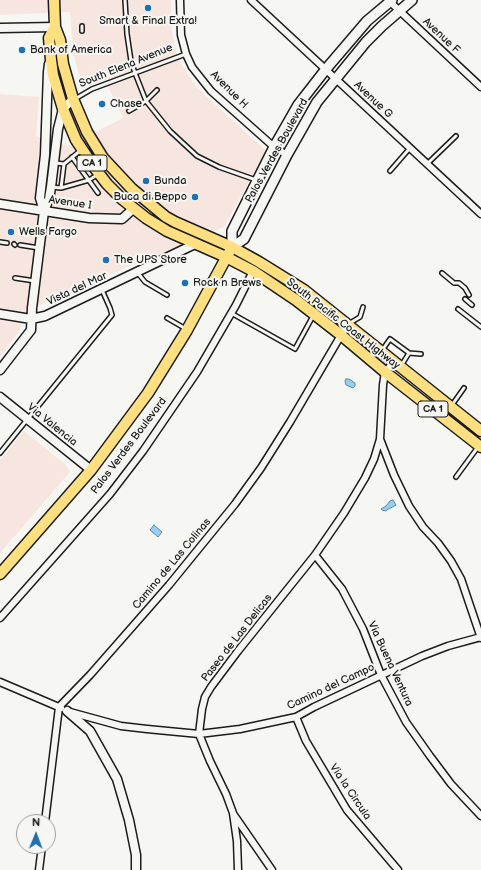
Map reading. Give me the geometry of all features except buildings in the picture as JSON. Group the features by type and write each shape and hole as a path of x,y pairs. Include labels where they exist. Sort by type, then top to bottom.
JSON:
{"main road":[{"name":"South Pacific Coast Highway","path":"54,0 55,27 60,40 63,64 73,99 87,132 103,158 131,188 175,222 232,247 291,282 450,407 479,426"},
{"name":"Palos Verdes Boulevard","path":"0,574 91,470 148,393 187,330 232,247 244,239 287,155 317,102 366,42 399,10 412,0"},
{"name":"Palos Verdes Boulevard","path":"232,247 232,233 274,147 298,105 326,69 367,21 390,1"},
{"name":"South Pacific Coast Highway","path":"55,27 50,38 50,60 54,81 63,109 76,140 100,174 122,199 167,232 253,271 296,300 480,446"},
{"path":"134,208 141,204 160,218 166,216"}],"street":[{"name":"Avenue H","path":"180,0 181,35 186,54 192,67 211,91 274,147 287,155"},
{"name":"Avenue G","path":"251,0 481,214"},
{"name":"Avenue F","path":"390,1 481,87"},
{"path":"0,28 55,27"},
{"path":"44,211 40,198 45,155 48,72 50,60"},
{"name":"South Elena Avenue","path":"63,109 73,99"},
{"path":"0,370 31,330 35,281 44,211 49,199 58,129 63,109"},
{"name":"Avenue I","path":"0,204 89,218 122,219 134,208"},
{"name":"Vista del Mar","path":"31,319 45,316 195,244"},
{"name":"Palos Verdes Boulevard","path":"0,618 110,494 143,451 197,372 253,271"},
{"path":"0,314 31,319"},
{"name":"Camino de Las Colinas","path":"63,709 90,675 169,585 261,468 347,325"},
{"path":"397,365 385,372 380,439 408,506 422,527 438,543 451,561 461,579 481,637"},
{"name":"Via Valencia","path":"0,397 91,470"},
{"name":"Paseo de Las Delicas","path":"238,870 237,841 233,813 199,734 205,697 243,645 315,556 365,478 374,459 380,439"},
{"name":"Via Buena Ventura","path":"315,556 342,590 363,629 381,675 406,722 451,784 481,816"},
{"name":"Camino del Campo","path":"0,685 63,709 121,726 199,734 240,729 296,717 381,675 448,646 481,637"},
{"path":"46,814 63,709"},
{"path":"63,709 90,731 117,779 129,820 136,855 136,870"},
{"name":"Via la Circula","path":"296,717 306,742 347,810 398,870"},
{"path":"233,813 272,870"},
{"path":"39,870 41,854"}],"lane":[{"path":"125,0 127,34 135,73 146,101 170,131 197,156 219,166 258,180"},
{"path":"82,26 82,31"},
{"name":"South Elena Avenue","path":"73,99 92,89 186,54"},
{"path":"129,111 146,101 157,90"},
{"path":"428,164 456,136"},
{"path":"61,188 64,164 82,148"},
{"path":"390,171 410,148"},
{"path":"72,157 98,193"},
{"path":"54,163 64,164"},
{"path":"51,187 61,188 89,180 100,174"},
{"path":"0,242 7,243"},
{"path":"20,245 39,248"},
{"path":"137,272 145,282 167,295"},
{"path":"442,273 454,283 459,283 465,288 468,295"},
{"path":"15,278 35,281"},
{"path":"0,453 112,315 101,289"},
{"path":"465,299 472,304"},
{"path":"347,325 360,316 363,307"},
{"path":"458,309 481,327"},
{"path":"231,313 295,349 314,314"},
{"path":"167,318 187,330"},
{"path":"381,352 390,340 410,353 421,354"},
{"path":"397,365 410,353"},
{"path":"450,407 464,388"},
{"path":"456,477 480,446"}],"shaded area":[{"path":"0,0 171,0 172,32 176,52 183,67 198,89 266,151 224,227 54,298 26,313 19,331 0,357 0,94 39,97 36,136 68,146 123,118 105,80 83,88 73,53 70,12 0,15"},
{"path":"24,431 66,465 70,472 0,553 0,460"}],"water":[{"path":"346,379 349,379 355,383 353,388 346,385"},
{"path":"393,500 396,505 385,511 381,509 390,501"},
{"path":"154,525 162,532 158,537 150,530"}],"place":[{"name":"Smart & Final Extra!","path":"148,8"},
{"name":"Bank of America","path":"22,50"},
{"name":"Chase","path":"102,104"},
{"name":"Bunda","path":"146,181"},
{"name":"Buca di Beppo","path":"195,197"},
{"name":"Wells Fargo","path":"11,232"},
{"name":"The UPS Store","path":"106,260"},
{"name":"Rock n Brews","path":"185,283"}]}
